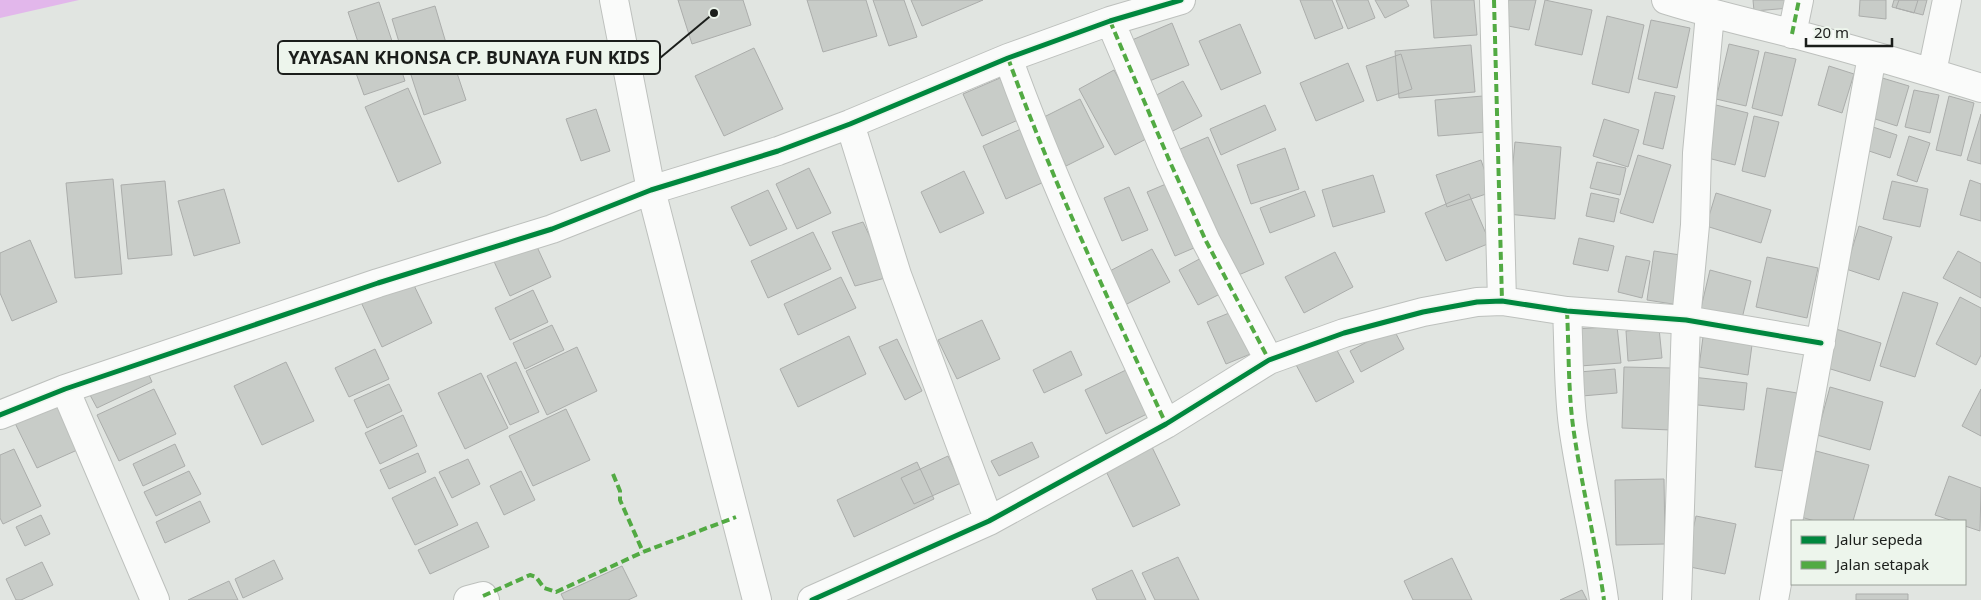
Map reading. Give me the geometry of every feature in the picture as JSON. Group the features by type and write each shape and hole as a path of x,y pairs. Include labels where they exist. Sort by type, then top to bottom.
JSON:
{"street":[{"path":"614,0 651,190 757,600"},
{"path":"0,415 65,389 378,283 552,229 651,190 778,151 850,124 1008,58 1110,21 1182,0"},
{"path":"1494,0 1502,301"},
{"path":"1666,0 1710,14 1932,72 1981,88"},
{"path":"1792,34 1799,0"},
{"path":"1932,72 1947,0"},
{"path":"1677,600 1686,320 1695,225 1697,153 1710,14"},
{"path":"1110,21 1170,162 1206,240 1269,360"},
{"path":"1774,600 1872,56"},
{"path":"1008,58 1032,125 1166,424"},
{"path":"850,124 897,275 988,521"},
{"path":"812,600 988,521 1166,424 1269,360 1344,333 1423,312 1476,302 1502,301 1567,311 1686,320 1821,343"},
{"path":"1567,311 1573,424 1604,600"},
{"path":"65,389 155,600"},
{"path":"468,600 483,596 485,600"}],"shaded area":[{"path":"0,0 79,0 0,18"}],"building":[{"path":"678,0 743,0 751,25 692,44"},
{"path":"807,0 866,0 877,36 823,52"},
{"path":"873,0 904,0 917,37 889,46"},
{"path":"911,0 983,0 922,26"},
{"path":"1300,0 1332,0 1343,28 1315,39"},
{"path":"1336,0 1368,0 1375,18 1348,29"},
{"path":"1375,0 1406,0 1409,6 1385,18"},
{"path":"1431,0 1474,0 1477,35 1434,38"},
{"path":"1508,0 1536,0 1529,30 1503,25"},
{"path":"1545,0 1592,10 1582,55 1535,45"},
{"path":"1753,0 1789,0 1790,8 1754,11"},
{"path":"1860,0 1886,0 1886,19 1859,16"},
{"path":"1894,0 1927,0 1923,15 1892,7"},
{"path":"1899,0 1918,0 1914,13 1896,8"},
{"path":"379,2 393,44 362,54 348,12"},
{"path":"435,6 449,53 406,65 392,19"},
{"path":"1607,16 1644,25 1629,93 1592,84"},
{"path":"1651,20 1690,28 1677,88 1638,79"},
{"path":"1172,23 1189,65 1142,84 1125,43"},
{"path":"1240,24 1261,73 1221,90 1199,41"},
{"path":"1729,44 1759,51 1746,106 1716,99"},
{"path":"1471,45 1475,92 1399,98 1395,51"},
{"path":"754,48 783,109 724,136 695,76"},
{"path":"395,51 405,81 364,95 353,65"},
{"path":"1765,52 1796,59 1782,116 1752,108"},
{"path":"1401,54 1412,89 1377,101 1366,66"},
{"path":"453,61 466,100 424,115 411,75"},
{"path":"1348,63 1364,101 1316,121 1300,83"},
{"path":"1829,66 1854,74 1842,113 1818,105"},
{"path":"1114,70 1150,137 1115,155 1079,89"},
{"path":"1879,77 1909,86 1897,126 1866,116"},
{"path":"1000,78 1018,120 982,136 963,94"},
{"path":"1183,81 1202,116 1167,134 1149,99"},
{"path":"408,88 441,163 398,182 365,107"},
{"path":"1914,90 1939,95 1930,133 1905,127"},
{"path":"1655,92 1675,96 1663,149 1643,144"},
{"path":"1483,96 1486,132 1438,136 1435,100"},
{"path":"1949,96 1974,103 1961,156 1936,150"},
{"path":"1080,99 1104,147 1066,166 1042,118"},
{"path":"1265,105 1276,130 1221,155 1210,129"},
{"path":"1716,105 1748,113 1735,165 1704,157"},
{"path":"596,109 610,151 581,161 566,119"},
{"path":"1981,114 1981,164 1967,160"},
{"path":"1754,116 1779,122 1765,177 1742,171"},
{"path":"1604,119 1639,130 1628,167 1593,156"},
{"path":"1864,124 1897,135 1890,158 1857,147"},
{"path":"1021,129 1044,182 1006,199 983,146"},
{"path":"1909,136 1930,143 1917,182 1897,175"},
{"path":"1208,137 1264,264 1234,277 1178,150"},
{"path":"1515,142 1561,147 1555,219 1508,214"},
{"path":"1285,148 1299,189 1251,204 1237,165"},
{"path":"1638,155 1671,165 1653,223 1620,213"},
{"path":"1481,160 1492,192 1447,207 1436,175"},
{"path":"1597,162 1626,168 1620,195 1590,188"},
{"path":"809,168 831,213 797,229 776,184"},
{"path":"964,171 984,213 940,233 921,192"},
{"path":"1373,175 1385,212 1333,227 1322,190"},
{"path":"113,179 122,274 75,278 66,183"},
{"path":"1970,180 1981,184 1981,221 1960,215"},
{"path":"165,181 172,255 128,259 121,185"},
{"path":"1173,181 1201,245 1175,256 1147,192"},
{"path":"1892,181 1928,189 1920,227 1883,219"},
{"path":"1129,187 1148,230 1122,241 1104,198"},
{"path":"224,189 240,243 194,256 178,201"},
{"path":"768,190 787,229 750,246 731,207"},
{"path":"1305,191 1315,216 1270,233 1260,208"},
{"path":"1591,193 1619,199 1614,222 1586,216"},
{"path":"1716,193 1771,210 1761,243 1706,226"},
{"path":"1469,194 1490,243 1446,261 1425,213"},
{"path":"863,222 889,277 855,286 832,232"},
{"path":"1859,226 1892,237 1879,280 1846,269"},
{"path":"813,232 831,269 768,298 751,261"},
{"path":"532,236 551,277 510,296 491,255"},
{"path":"1579,238 1614,246 1608,271 1573,264"},
{"path":"30,240 57,302 12,321 0,293 0,253"},
{"path":"1152,249 1170,282 1123,306 1106,273"},
{"path":"1654,251 1687,256 1679,305 1647,300"},
{"path":"1958,251 1981,263 1981,298 1943,278"},
{"path":"1335,252 1353,287 1304,313 1285,277"},
{"path":"1205,256 1224,292 1198,305 1179,270"},
{"path":"1626,256 1650,261 1642,298 1618,292"},
{"path":"1767,257 1818,268 1807,318 1756,307"},
{"path":"1710,270 1751,281 1740,327 1699,316"},
{"path":"410,277 432,323 382,347 360,300"},
{"path":"841,277 856,308 798,335 784,304"},
{"path":"533,290 548,322 510,340 495,308"},
{"path":"1903,292 1938,303 1915,377 1880,366"},
{"path":"1960,297 1981,308 1981,355 1976,365 1936,344"},
{"path":"1234,311 1253,353 1226,364 1207,322"},
{"path":"982,320 1000,359 957,379 938,340"},
{"path":"552,325 564,350 525,369 513,343"},
{"path":"1617,326 1621,363 1580,366 1577,329"},
{"path":"1393,328 1404,349 1361,372 1350,351"},
{"path":"1659,328 1662,358 1628,361 1626,331"},
{"path":"1836,329 1881,343 1870,381 1824,367"},
{"path":"849,336 866,374 798,407 780,369"},
{"path":"1703,337 1752,345 1748,375 1699,367"},
{"path":"897,339 922,391 905,400 879,347"},
{"path":"1332,341 1354,382 1316,402 1294,361"},
{"path":"577,347 597,391 547,415 526,371"},
{"path":"375,349 389,379 349,397 335,368"},
{"path":"1071,351 1082,375 1044,393 1033,370"},
{"path":"286,362 314,421 262,445 234,386"},
{"path":"516,362 539,412 510,425 487,376"},
{"path":"1624,367 1673,368 1671,430 1622,428"},
{"path":"146,368 152,382 97,408 90,395"},
{"path":"1130,368 1151,412 1106,434 1085,390"},
{"path":"1615,369 1617,393 1582,396 1579,372"},
{"path":"481,373 508,428 465,449 438,393"},
{"path":"1692,377 1747,383 1744,410 1689,404"},
{"path":"389,384 402,411 367,428 354,400"},
{"path":"1830,387 1883,402 1870,450 1817,435"},
{"path":"1767,388 1803,394 1791,472 1755,467"},
{"path":"154,389 176,434 119,461 97,415"},
{"path":"1981,389 1981,436 1962,426"},
{"path":"61,399 84,447 37,468 14,421"},
{"path":"566,409 590,460 533,486 509,436"},
{"path":"403,415 417,446 380,464 365,433"},
{"path":"1032,442 1039,457 999,476 991,461"},
{"path":"175,444 185,466 143,486 133,464"},
{"path":"1151,445 1180,505 1133,527 1104,467"},
{"path":"14,449 41,506 3,524 0,518 0,455"},
{"path":"1816,451 1869,465 1853,520 1811,520 1797,516"},
{"path":"418,453 426,472 389,489 380,470"},
{"path":"948,456 961,483 914,504 901,478"},
{"path":"468,459 480,484 452,498 439,472"},
{"path":"917,462 934,499 854,537 837,500"},
{"path":"189,471 201,494 156,516 144,492"},
{"path":"521,471 535,500 504,515 490,486"},
{"path":"1949,476 1981,488 1980,531 1966,526 1966,520 1950,520 1935,515"},
{"path":"435,477 458,525 415,545 392,498"},
{"path":"1664,479 1665,544 1616,545 1615,480"},
{"path":"200,501 210,522 165,543 156,522"},
{"path":"41,515 50,534 25,546 16,527"},
{"path":"1696,516 1736,524 1725,574 1685,566"},
{"path":"477,522 489,547 430,574 418,550"},
{"path":"1178,557 1199,600 1155,600 1142,573"},
{"path":"1452,558 1472,600 1413,600 1404,581"},
{"path":"274,560 283,579 243,598 235,579"},
{"path":"42,562 53,585 21,600 16,600 6,579"},
{"path":"622,566 637,596 628,600 564,600 561,594"},
{"path":"1132,570 1146,600 1097,600 1092,589"},
{"path":"229,581 238,600 188,600"},
{"path":"1582,590 1587,600 1560,600"},
{"path":"1856,594 1908,594 1908,600 1856,600"}],"marked path":[{"path":"1494,0 1502,301"},
{"path":"1792,34 1799,0"},
{"path":"1110,21 1206,241 1269,360 1273,359"},
{"path":"1008,58 1063,197 1166,424"},
{"path":"1567,311 1571,412 1604,600"},
{"path":"613,474 620,491 620,500 643,552"},
{"path":"483,596 530,575 536,577 544,588 556,592 643,552 736,517"}],"cycle path":[{"path":"0,415 65,389 378,283 552,229 651,190 778,151 850,124 1008,58 1110,21 1181,0"},
{"path":"812,600 989,521 1166,424 1269,360 1344,333 1423,312 1477,302 1502,301 1567,311 1686,320 1821,343"}],"place":[{"name":"YAYASAN KHONSA CP. BUNAYA FUN KIDS","path":"714,13"}]}
